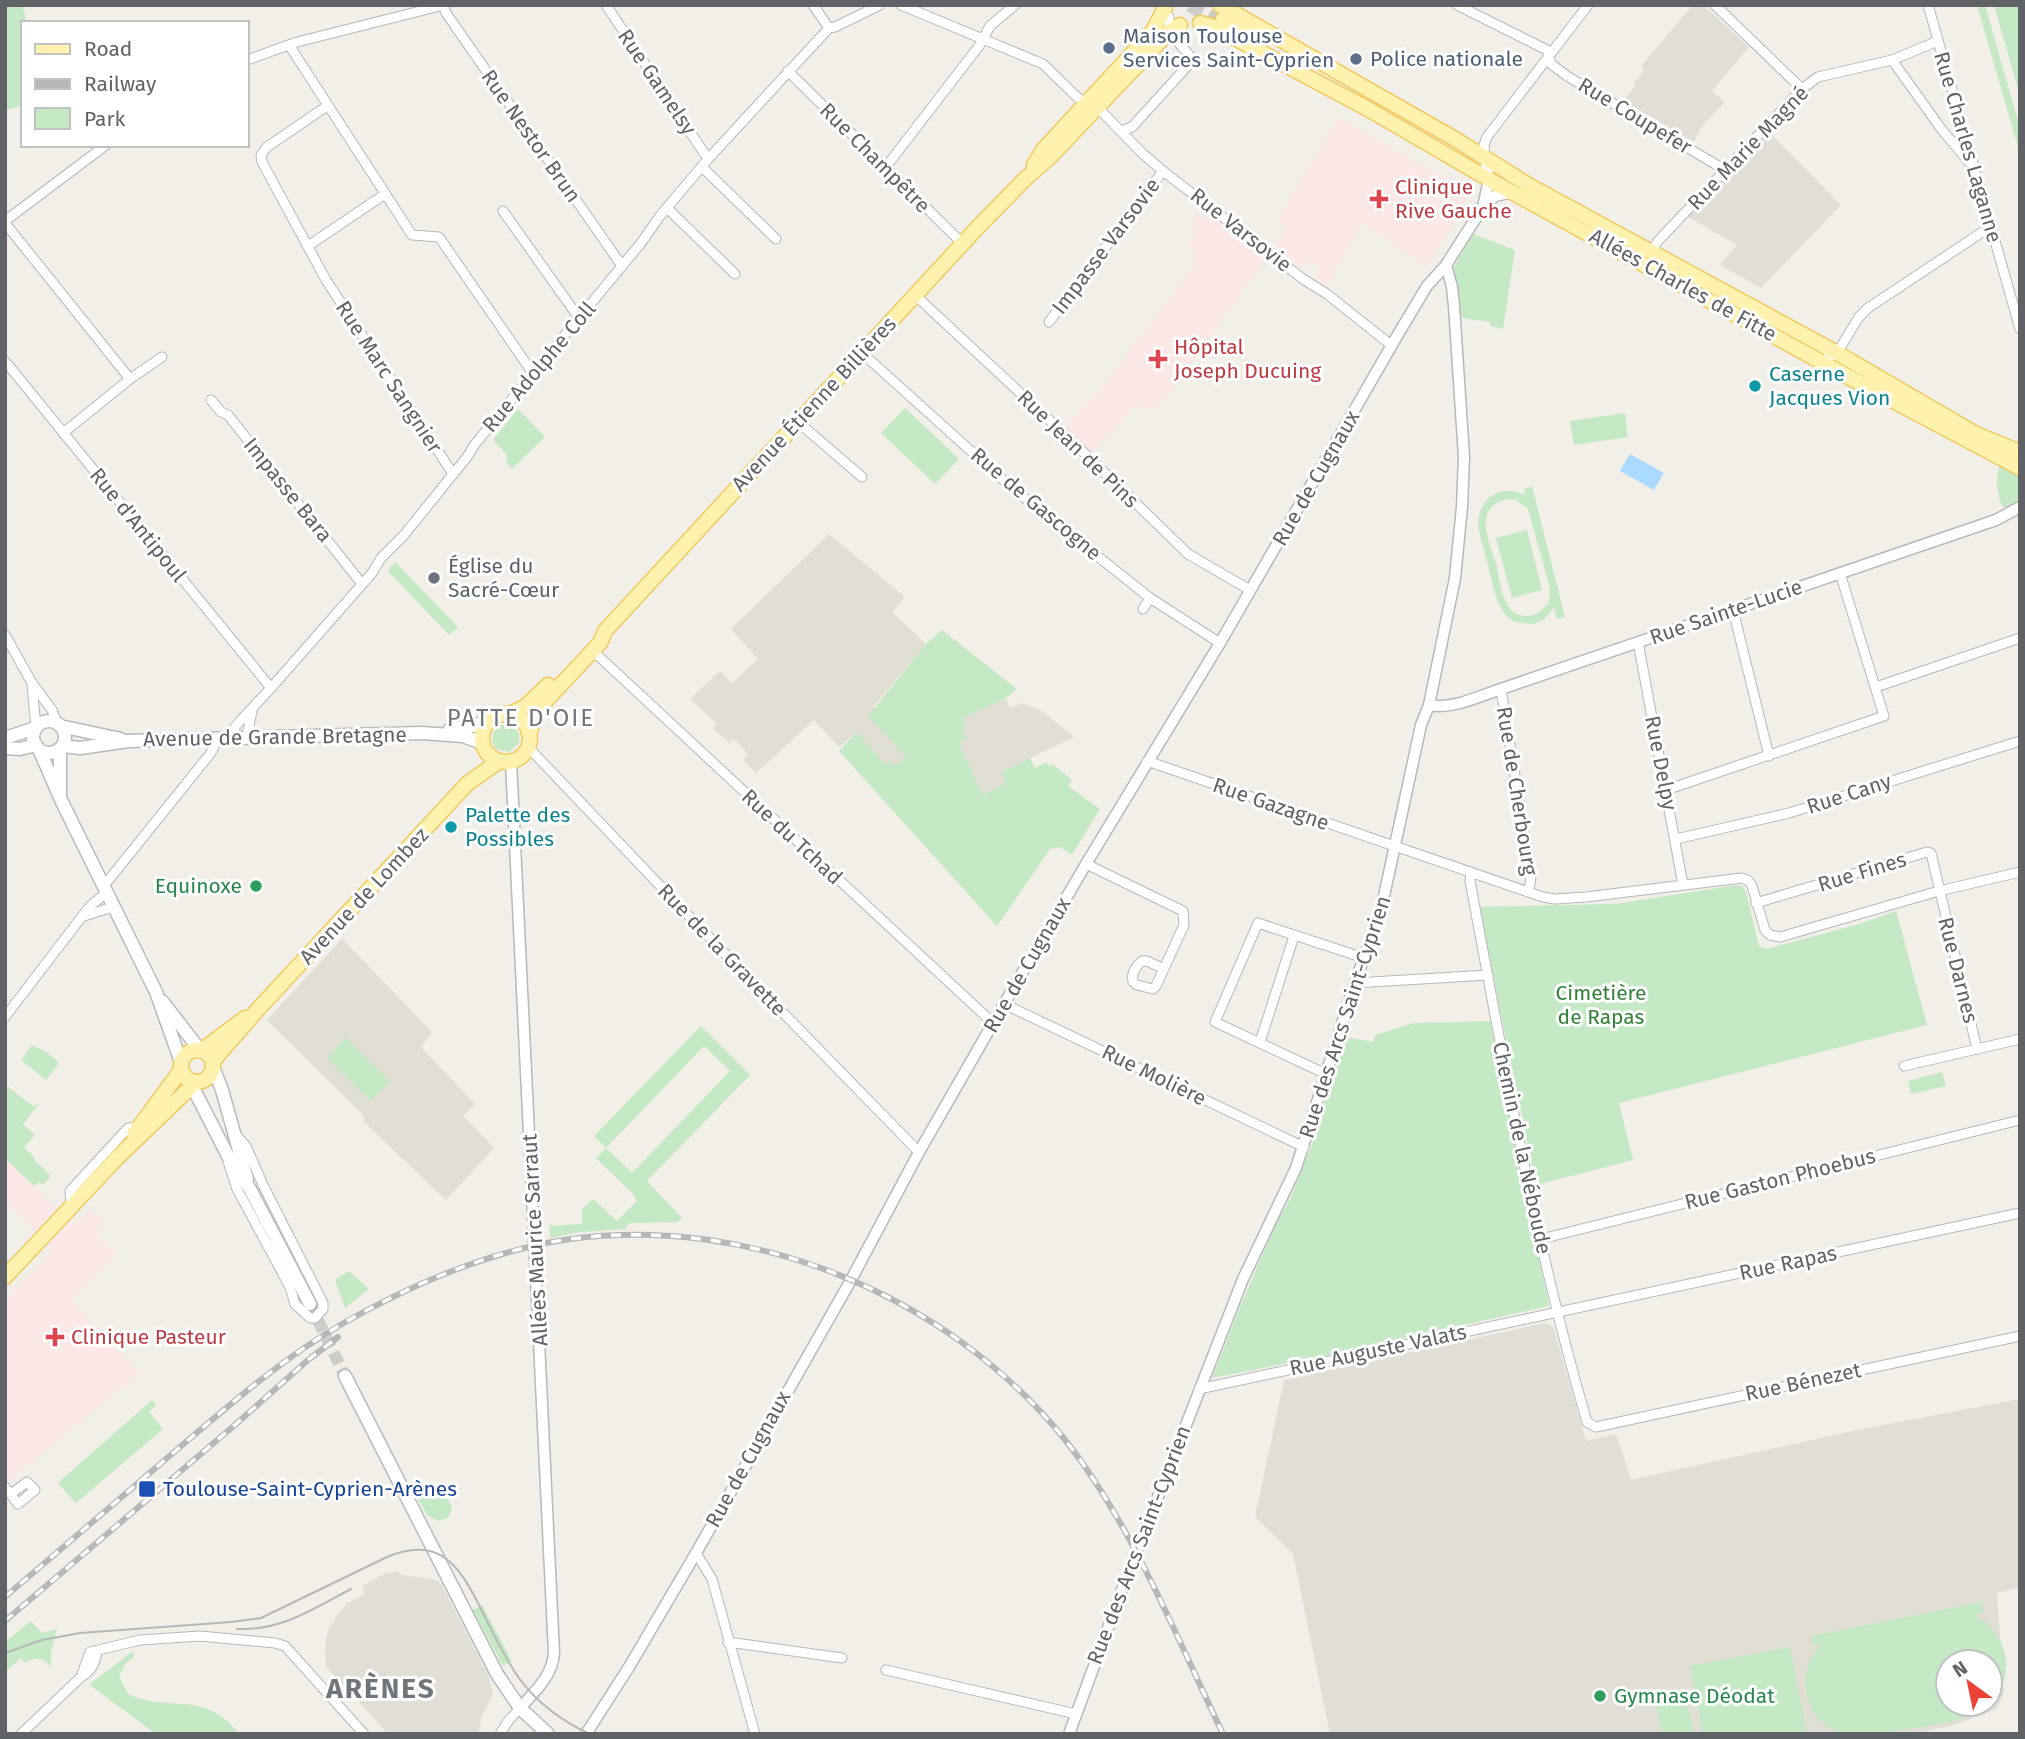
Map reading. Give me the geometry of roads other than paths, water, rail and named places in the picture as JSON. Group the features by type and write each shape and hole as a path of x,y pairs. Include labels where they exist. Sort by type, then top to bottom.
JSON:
{"main road":[{"path":"1169,17 1190,26 1200,23 1209,13 1211,5"},
{"name":"Allées Charles de Fitte","path":"1222,16 1333,86 1347,98"},
{"name":"Allées Charles de Fitte","path":"1222,16 1439,130 1530,186 1837,353 1976,434 2020,452"},
{"name":"Avenue Étienne Billières","path":"528,740 539,708 593,651 605,631 915,295 1025,179 1051,156 1153,31 1169,17"},
{"name":"Avenue Étienne Billières","path":"1092,105 1169,17"},
{"name":"Allées Charles de Fitte","path":"1200,23 1213,27 1347,98 1821,362 2020,468"},
{"name":"Avenue Étienne Billières","path":"510,715 536,698 593,637 605,631"},
{"path":"499,715 510,715 522,720 528,740 524,753 505,761 489,755 483,744 483,730 490,720 499,715"},
{"name":"Avenue de Grande Bretagne","path":"422,733 473,726 490,720"},
{"path":"5,738 46,722 59,724 65,733 62,748 61,802"},
{"name":"Avenue de Grande Bretagne","path":"59,724 128,741"},
{"path":"36,728 33,736 61,802 156,992 188,1076 228,1156 250,1189 310,1304"},
{"name":"Avenue de Grande Bretagne","path":"62,748 128,741 247,736 422,733 463,736 483,744"},
{"name":"Avenue de Lombez","path":"467,784 483,744"},
{"path":"5,748 37,747 50,753 62,748"},
{"name":"Avenue de Lombez","path":"207,1057 260,1007 467,784 505,761"},
{"path":"156,992 207,1057 234,1133 250,1189"},
{"path":"5,1277 118,1157 188,1076 188,1052 207,1057"},
{"path":"188,1076 208,1078 207,1057"},
{"path":"118,1157 140,1127 188,1076"},
{"path":"345,1376 495,1671 520,1708 548,1734"}],"street":[{"path":"248,60 289,45 444,5"},
{"name":"Rue Nestor Brun","path":"444,5 453,24 622,266"},
{"name":"Rue Gamelsy","path":"606,5 705,163 776,239"},
{"path":"813,5 829,28 880,5"},
{"name":"Rue Varsovie","path":"901,5 1043,64 1078,98 1092,105 1121,131 1143,154 1391,345"},
{"path":"885,168 990,26 1014,5"},
{"name":"Rue Coupefer","path":"1457,5 1547,50 1551,64 1567,76 1725,170"},
{"path":"1489,179 1480,154 1487,137 1588,5"},
{"path":"1715,5 1802,89"},
{"name":"Rue Charles Laganne","path":"1927,5 2020,329"},
{"path":"1121,131 1132,127 1191,64 1191,57 1169,17"},
{"name":"Rue Adolphe Coll","path":"233,737 235,727 404,535 667,208 829,28"},
{"name":"Rue Marie Magné","path":"1652,251 1657,242 1802,89 1818,77 1892,60 1938,41"},
{"path":"289,45 412,235 439,237 534,375"},
{"path":"1892,60 1942,130 1973,167"},
{"name":"Rue Champêtre","path":"788,71 963,244"},
{"name":"Rue Marc Sangnier","path":"327,106 267,147 261,155 262,162 326,280 453,474"},
{"path":"103,147 5,222 130,379"},
{"name":"Impasse Varsovie","path":"1049,322 1163,170"},
{"name":"Rue de Cugnaux","path":"586,1734 696,1553 851,1280 919,1152 1086,863 1220,643 1391,345 1427,286 1446,265 1483,206 1489,179"},
{"path":"1483,206 1495,196 1513,192"},
{"path":"308,246 385,194"},
{"path":"667,208 735,274"},
{"path":"503,211 579,318"},
{"path":"1821,362 1837,353 1859,317 1868,308 1990,227"},
{"name":"Rue des Arcs Saint-Cyprien","path":"1069,1734 1243,1279 1288,1189 1304,1147 1355,983 1381,910 1421,725 1429,705 1455,578 1464,457 1455,318 1452,287 1446,265"},
{"name":"Rue Jean de Pins","path":"915,295 1064,433 1188,554 1250,590"},
{"name":"Rue de Gascogne","path":"862,352 1012,488 1183,624 1220,643"},
{"path":"63,433 162,357"},
{"name":"Rue d'Antipoul","path":"5,360 271,688"},
{"name":"Impasse Bara","path":"211,400 221,412 228,415 362,584"},
{"path":"798,422 862,477"},
{"name":"Rue Sainte-Lucie","path":"1429,705 1448,705 1501,689 1996,520 2020,507"},
{"path":"1666,790 1884,716 1840,573"},
{"path":"1143,609 1150,598"},
{"path":"1733,610 1769,756"},
{"path":"5,635 59,724"},
{"path":"1876,687 2020,638"},
{"name":"Rue Delpy","path":"1638,642 1683,885"},
{"name":"Rue du Tchad","path":"593,651 993,1023"},
{"path":"32,683 36,728"},
{"name":"Rue de Cherbourg","path":"1501,689 1531,876 1529,892"},
{"path":"247,736 252,709"},
{"path":"5,1017 210,754 215,738"},
{"name":"Rue de la Gravette","path":"528,740 713,942 919,1152"},
{"name":"Rue Cany","path":"1676,839 1789,813 2020,741"},
{"name":"Allées Maurice Sarraut","path":"505,761 554,1653 546,1679 520,1708"},
{"name":"Rue Gazagne","path":"1147,761 1555,899 1742,878 1752,886 1756,903"},
{"name":"Rue Fines","path":"1756,903 1927,852 1931,853 1939,891"},
{"path":"1086,863 1183,911 1184,925 1164,969"},
{"name":"Chemin de la Néboude","path":"1471,872 1470,881 1488,975 1556,1312 1587,1422"},
{"path":"1756,903 1765,930 1770,935 1780,937 1939,891 2020,872"},
{"name":"Rue Darnes","path":"1939,891 1977,1049"},
{"path":"82,917 113,906"},
{"path":"1326,1074 1215,1021 1258,923 1364,958"},
{"path":"1260,1042 1294,936"},
{"path":"1355,983 1488,975"},
{"name":"Rue Molière","path":"1004,1004 1304,1147"},
{"path":"1904,1066 2020,1039"},
{"name":"Rue Gaston Phoebus","path":"1541,1239 2020,1120"},
{"path":"71,1208 70,1191 128,1128 140,1127"},
{"path":"228,1156 227,1164 237,1189 290,1287 295,1304 310,1318 315,1318 323,1310 323,1303 262,1185 246,1146 234,1133"},
{"name":"Rue Rapas","path":"1556,1312 2020,1213"},
{"name":"Rue Auguste Valats","path":"1199,1389 1556,1312"},
{"name":"Rue Bénezet","path":"1587,1422 1596,1427 2020,1336"},
{"path":"696,1553 712,1579 755,1734"},
{"path":"21,1734 81,1677 88,1674 97,1651 140,1640 200,1636 254,1640 285,1646 364,1734"},
{"path":"728,1642 842,1658"},
{"path":"886,1670 1076,1714"},
{"path":"500,1734 520,1708"}],"water":[{"path":"1630,454 1664,473 1654,490 1620,471"}],"tunnel":[{"path":"1190,5 1221,23"},
{"path":"310,1304 345,1376"}],"tram line":[{"path":"5,1653 42,1640 80,1633 261,1618 387,1557 405,1551 421,1550 434,1552 445,1558 464,1578 508,1661 533,1695 570,1724 590,1734"},
{"path":"237,1629 253,1629 282,1622 310,1611 351,1589"}],"railway":[{"path":"5,1597 254,1385 319,1338 369,1309 452,1271 540,1244 570,1239 639,1235 707,1240 775,1254 841,1276 903,1305 962,1342 1015,1386 1062,1436 1109,1504 1150,1580 1223,1734"},
{"path":"5,1621 338,1337"}],"place":[{"name":"Maison Toulouse Services Saint-Cyprien","path":"1109,48"},
{"name":"Police nationale","path":"1356,59"},
{"name":"Clinique Rive Gauche","path":"1379,199"},
{"name":"Hôpital Joseph Ducuing","path":"1158,359"},
{"name":"Caserne Jacques Vion","path":"1755,386"},
{"name":"Église du Sacré-Cœur","path":"434,578"},
{"name":"Palette des Possibles","path":"451,827"},
{"name":"Equinoxe","path":"256,886"},
{"name":"Clinique Pasteur","path":"55,1337"},
{"name":"Toulouse-Saint-Cyprien-Arènes","path":"147,1489"},
{"name":"Gymnase Déodat","path":"1600,1696"}],"district":[{"name":"PATTE D'OIE","path":"521,718"},
{"name":"ARÈNES","path":"381,1688"}],"park label":[{"name":"Cimetière de Rapas","path":"1601,1005"}]}
